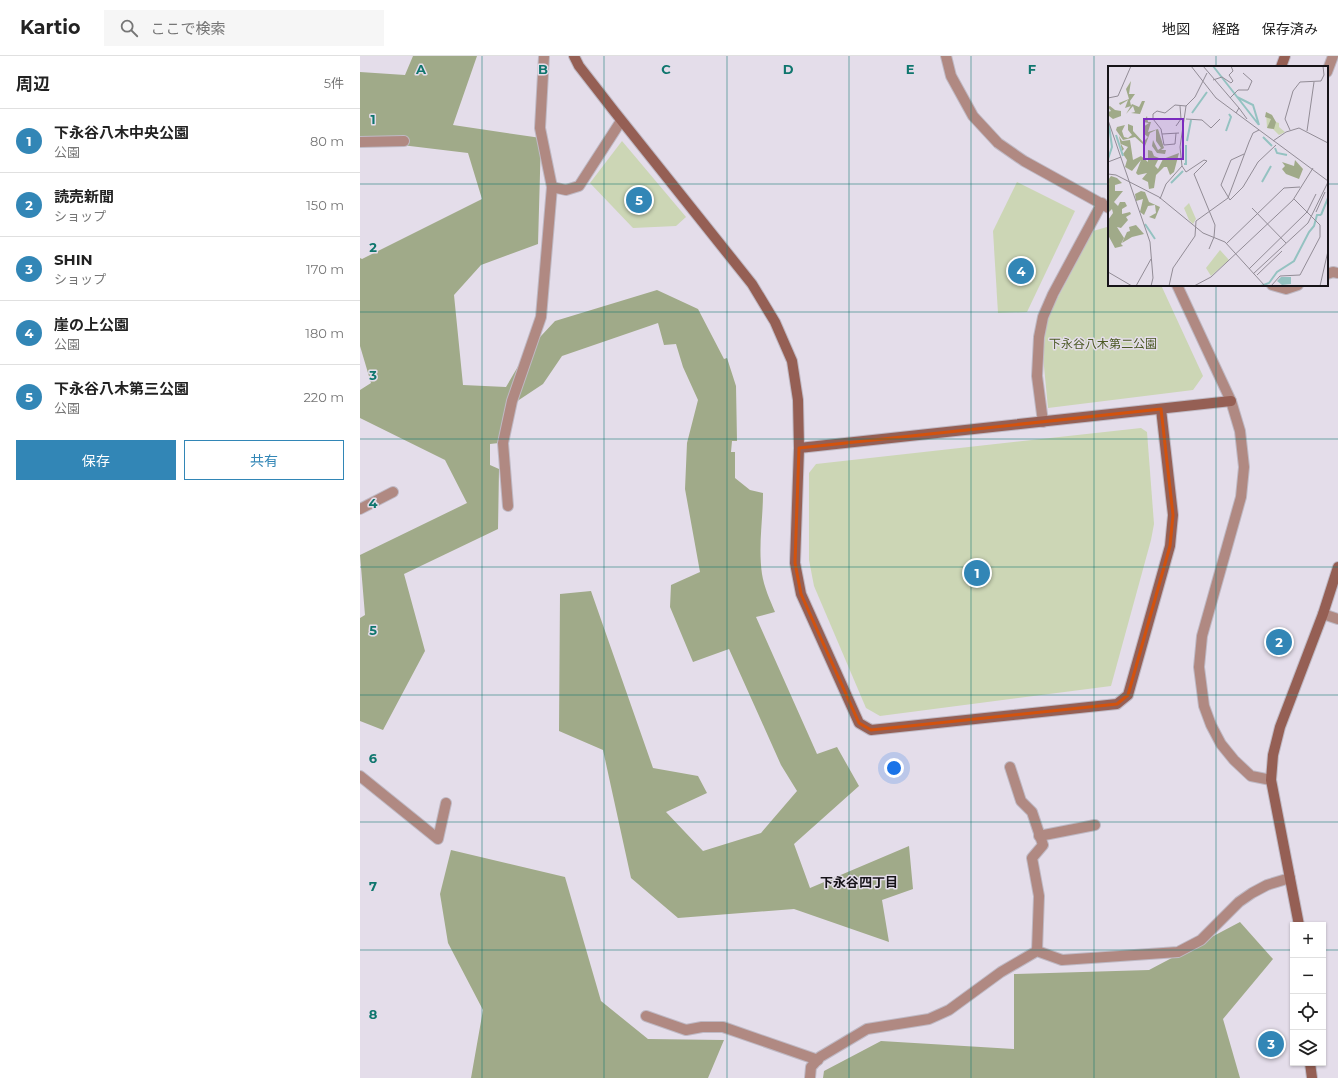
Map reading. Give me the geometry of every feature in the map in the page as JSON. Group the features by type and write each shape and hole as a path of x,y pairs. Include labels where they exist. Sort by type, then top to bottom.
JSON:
{"street":[{"path":"508,506 503,442 512,401 540,317 552,187 540,128 544,56"},
{"path":"574,56 579,66 621,121 752,284 775,322 792,361 798,400 799,448 795,563 801,594 859,723 871,730 1110,705 1117,704 1128,695 1170,546 1173,515 1161,409"},
{"path":"946,56 951,76 973,116 998,143 1024,161 1105,206 1053,294 1043,317 1039,337 1037,376 1043,422"},
{"path":"1281,66 1285,56"},
{"path":"1328,69 1333,56"},
{"path":"552,187 566,190 579,186 621,121"},
{"path":"360,142 404,141"},
{"path":"1328,274 1333,272 1338,273"},
{"path":"1178,286 1231,401 1240,431 1244,467 1241,497 1202,636 1199,667 1200,685 1204,706 1211,725 1221,744 1250,776 1271,780"},
{"path":"1276,286 1286,289 1295,286"},
{"path":"799,448 1231,401"},
{"path":"360,509 393,492"},
{"path":"1298,922 1271,780 1273,755 1280,727 1323,614 1338,567"},
{"path":"1323,614 1338,620"},
{"path":"1010,767 1021,801 1032,812 1042,845 1032,858 1039,896 1037,951"},
{"path":"360,776 438,839 446,803"},
{"path":"1040,836 1095,825"},
{"path":"1037,951 1062,960 1178,952 1201,940 1229,911 1252,892 1267,885 1290,878"},
{"path":"810,1078 811,1067 820,1057 867,1029 929,1019 949,1010 1001,972 1037,951"},
{"path":"646,1016 686,1030 723,1027 818,1060"},
{"path":"1310,1066 1312,1078"}],"highlighted area":[{"path":"1161,409 1173,515 1170,546 1128,695 1117,704 871,730 859,723 801,594 795,563 799,448"}],"green space":[{"path":"413,56 477,56 453,125 541,138 538,244 481,265 454,295 463,385 506,387 527,351 555,321 657,290 698,309 724,359 727,358 736,386 737,441 732,441 731,452 735,452 735,478 750,490 763,493 761,543 762,574 767,593 775,612 756,617 817,754 837,747 859,786 794,844 810,888 909,846 913,889 882,900 889,942 794,909 678,918 631,878 603,750 559,731 560,594 591,591 653,768 698,776 707,793 666,812 703,851 761,833 797,791 781,765 729,649 693,662 670,607 671,585 700,572 685,489 687,443 698,400 683,367 676,344 664,345 658,323 562,356 543,384 507,408 499,443 490,444 490,465 499,469 498,529 404,574 425,651 383,730 360,721 360,618 365,615 360,555 467,503 445,460 360,418 360,390 371,383 360,346 360,258 362,259 482,199 468,153 360,140 360,72 405,75"},
{"path":"622,141 686,217 676,226 633,228 590,183"},
{"path":"1017,182 1075,211 1027,312 998,313 993,231"},
{"name":"下永谷八木第二公園","path":"1108,228 1108,286 1161,286 1203,376 1193,390 1048,408 1043,356 1047,318 1093,231"},
{"path":"1141,428 1147,432 1154,524 1151,540 1111,686 880,716 866,708 814,586 809,560 809,473 816,464"},
{"path":"451,850 565,877 601,1001 648,1039 724,1040 708,1078 471,1078 483,1010 448,943 440,894"},
{"path":"1240,922 1273,959 1223,1019 1240,1078 823,1078 824,1071 881,1041 1014,1049 1014,974 1149,970"}],"place":[{"name":"下永谷八木第三公園","path":"639,200"},
{"name":"崖の上公園","path":"1021,271"},
{"name":"下永谷八木中央公園","path":"977,573"},
{"name":"読売新聞","path":"1279,642"},
{"name":"SHIN","path":"1271,1044"}],"district":[{"name":"下永谷四丁目","path":"859,882"}]}
